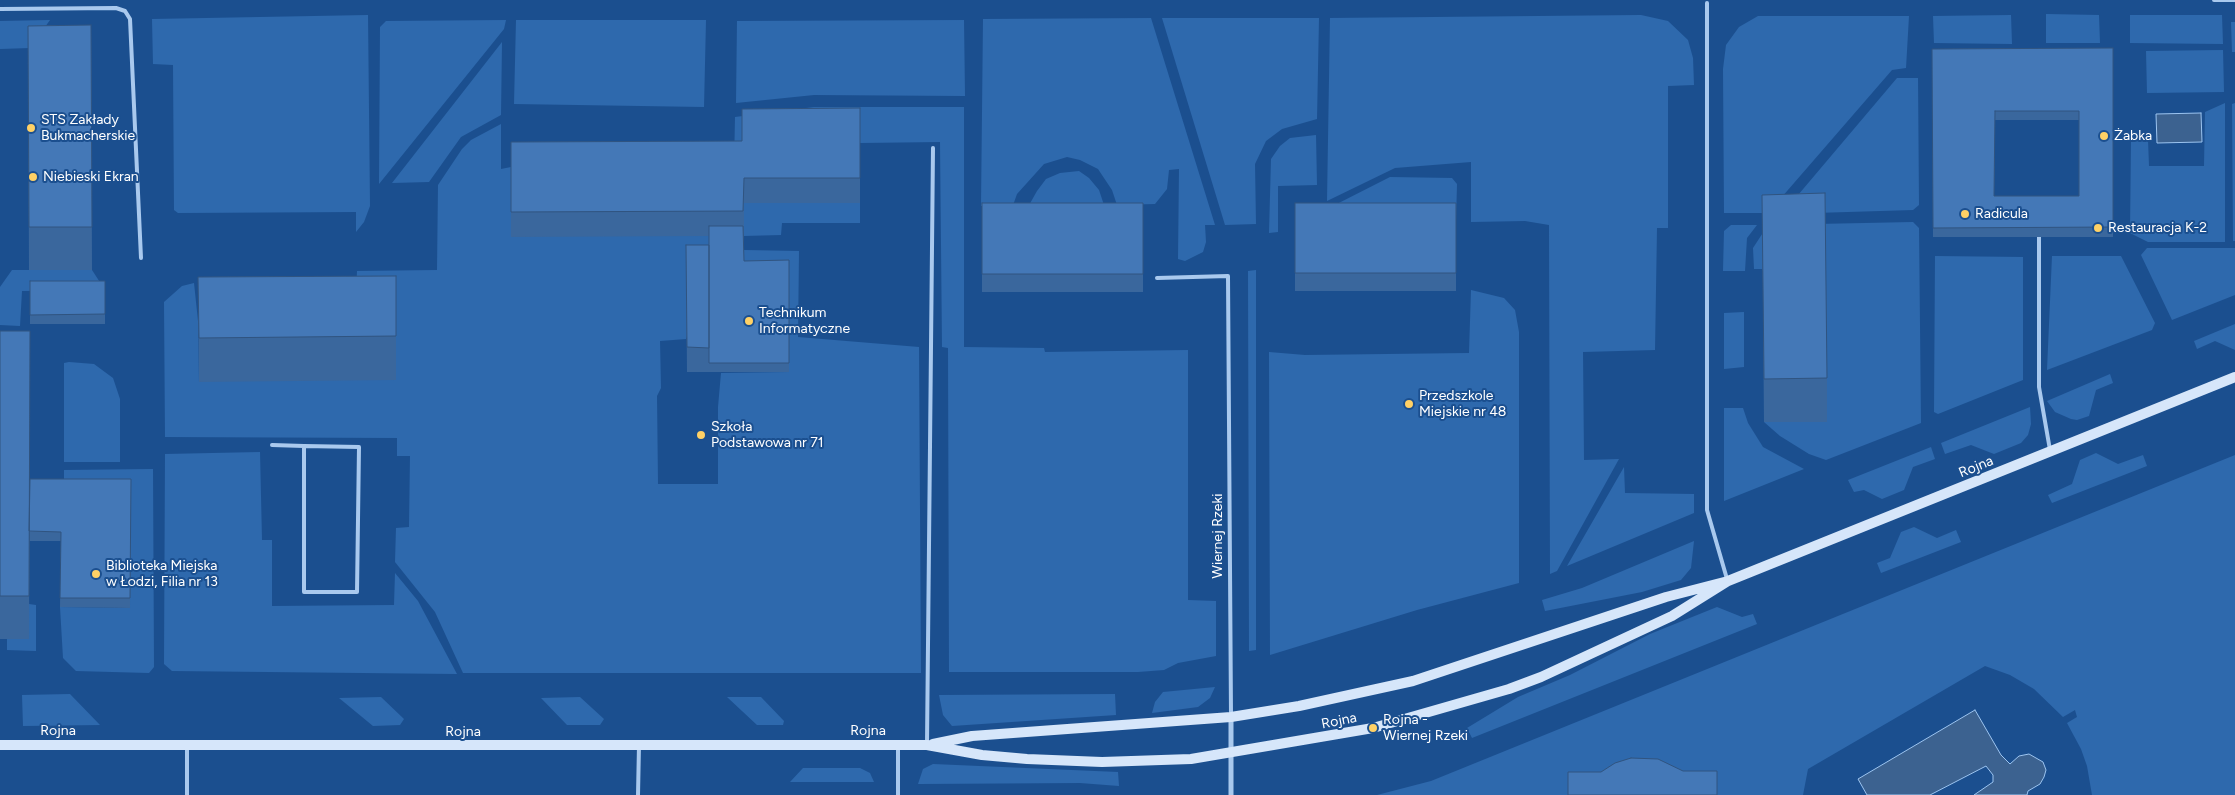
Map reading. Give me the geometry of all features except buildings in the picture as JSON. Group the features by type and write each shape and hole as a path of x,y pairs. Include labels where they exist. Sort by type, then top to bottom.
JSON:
{"street":[{"name":"Rojna","path":"927,745 972,736 1231,717 1320,702 1413,681 1666,597 1728,581 2235,377"},
{"name":"Rojna","path":"0,745 927,745 982,755 1102,762 1191,759 1231,754 1373,728 1509,689 1541,677 1672,616 1728,581"},
{"name":"Wiernej Rzeki","path":"1231,717 1231,795"}],"lane":[{"path":"2214,0 2235,0"},
{"path":"1707,3 1706,510 1728,581"},
{"path":"0,10 116,8 125,11 130,19 141,258"},
{"path":"927,745 933,148"},
{"path":"2038,237 2039,387 2050,452"},
{"name":"Wiernej Rzeki","path":"1156,278 1228,276 1229,664 1231,717"},
{"path":"272,446 304,446 359,446 356,592 304,592 304,446"},
{"path":"186,795 187,745"},
{"path":"898,745 898,795"},
{"path":"638,746 638,795"}],"shaded area":[{"path":"2046,14 2099,15 2100,43 2046,43"},
{"path":"368,15 370,206 364,222 356,232 356,212 178,213 174,210 173,65 153,64 152,19"},
{"path":"1641,15 1668,21 1688,40 1693,58 1694,85 1668,86 1668,228 1657,228 1655,350 1583,352 1584,460 1619,459 1557,571 1550,574 1549,225 1525,221 1471,222 1471,162 1395,168 1327,201 1330,18"},
{"path":"2011,15 2012,44 1934,43 1933,16"},
{"path":"2130,15 2222,15 2223,44 2130,43"},
{"path":"1758,16 1909,16 1906,68 1892,70 1768,213 1724,213 1723,69 1726,45 1739,27"},
{"path":"1151,18 1215,225 1205,225 1206,242 1203,252 1185,261 1178,259 1179,169 1169,170 1167,189 1155,204 1117,205 1112,190 1098,169 1080,160 1067,157 1044,164 1017,194 1012,208 981,206 983,19"},
{"path":"1162,18 1319,18 1317,119 1282,129 1266,141 1255,164 1256,224 1225,225"},
{"path":"50,20 30,48 0,49 0,21"},
{"path":"506,20 504,29 379,184 380,27 386,21"},
{"path":"516,20 706,20 704,107 514,104"},
{"path":"964,20 965,96 814,95 736,103 737,21"},
{"path":"2231,22 2235,22 2235,52 2232,52"},
{"path":"502,42 501,115 461,137 429,182 392,183"},
{"path":"2223,50 2224,92 2147,93 2146,51"},
{"path":"1897,78 1918,78 1919,205 1913,210 1782,214"},
{"path":"2225,103 2225,242 2148,242 2130,233 2131,140 2148,140 2149,166 2204,166 2205,112"},
{"path":"2235,103 2235,241 2233,241 2232,104"},
{"path":"814,107 964,107 964,347 1044,348 1045,352 1188,350 1188,600 1216,601 1216,656 1178,663 1164,670 1138,672 949,672 948,348 942,347 940,142 860,143 860,133 742,166 734,166 735,117"},
{"path":"2201,113 2202,142 2157,143 2156,114"},
{"name":"Szkoła Podstawowa nr 71","path":"501,124 501,169 511,167 709,236 709,270 686,339 660,341 661,388 657,396 658,484 718,484 718,407 721,373 789,372 744,270 744,250 799,251 798,337 919,347 921,673 463,673 435,612 395,562 396,528 409,527 410,456 397,456 397,438 165,437 164,302 182,286 194,283 198,321 199,382 355,319 357,271 437,270 438,185 462,149 471,140"},
{"path":"1316,135 1317,185 1278,186 1278,232 1269,233 1271,159 1280,146 1290,138"},
{"path":"1079,171 1089,178 1099,190 1104,205 1028,207 1046,179 1060,173"},
{"path":"1390,177 1452,178 1457,184 1456,221 1327,209"},
{"path":"744,203 860,203 860,223 782,223 781,235 743,236"},
{"path":"1913,222 1919,228 1921,423 1826,460 1809,454 1780,436 1764,422 1827,421 1762,269 1754,269 1753,248 1768,225"},
{"path":"1731,225 1757,225 1747,238 1745,271 1723,271 1724,231"},
{"path":"2147,248 2235,248 2235,295 2172,320 2141,255"},
{"path":"1935,256 2023,257 2023,380 1938,414 1934,412"},
{"path":"2052,256 2121,256 2155,323 2152,330 2047,370"},
{"path":"12,270 92,270 105,290 22,291 20,326 0,325 0,287"},
{"path":"1256,270 1256,650 1249,651 1248,271"},
{"path":"1471,290 1504,298 1515,310 1519,332 1519,583 1417,610 1270,655 1269,352 1305,355 1469,353"},
{"path":"1744,312 1744,367 1724,369 1724,313"},
{"path":"2235,324 2235,350 2215,341 2197,349 2194,341"},
{"path":"64,363 94,364 113,378 120,399 120,462 64,462"},
{"path":"2110,374 2113,383 2096,390 2089,416 2077,420 2071,419 2055,412 2047,401"},
{"path":"2030,407 2031,424 2028,435 2021,443 1994,454 1971,445 1945,454 1941,443"},
{"path":"1724,408 1743,408 1748,423 1763,447 1804,469 1724,501"},
{"path":"1931,447 1935,459 1913,467 1904,490 1882,499 1864,490 1854,492 1848,480"},
{"path":"260,452 262,540 272,540 272,606 394,605 395,573 418,601 457,674 172,671 164,664 165,454"},
{"path":"2096,453 2118,464 2143,455 2147,466 2052,503 2048,495 2072,484 2080,460"},
{"path":"2235,455 2235,795 2092,795 2087,766 2081,749 2067,723 2077,717 2075,710 2063,717 2034,689 2010,675 1985,666 1808,769 1803,795 1377,795 1431,781"},
{"path":"1624,467 1625,493 1694,494 1694,513 1567,566"},
{"path":"153,469 154,667 149,673 76,671 63,658 60,607 130,608 64,488 64,470"},
{"path":"1914,527 1937,538 1956,530 1961,542 1881,573 1877,563 1890,558 1901,532"},
{"path":"1694,541 1691,568 1681,580 1642,592 1545,611 1542,600 1582,588"},
{"path":"29,604 36,605 36,651 7,650 7,639 29,639"},
{"path":"1717,607 1742,617 1753,614 1757,624 1472,738 1467,728 1518,697 1570,675 1650,634"},
{"path":"1215,687 1210,698 1198,707 1152,713 1155,702 1163,692"},
{"path":"70,694 100,725 23,726 22,695"},
{"path":"1115,694 1116,715 952,726 943,715 939,695"},
{"path":"381,697 404,719 400,725 373,726 339,698"},
{"path":"580,697 604,719 600,725 567,725 541,698"},
{"path":"727,697 761,697 784,721 783,725 757,725"},
{"path":"1975,710 2001,755 2010,764 2019,756 2029,754 2043,762 2046,770 2044,777 2040,784 2028,791 2027,795 1974,795 1993,782 1993,775 1986,766 1930,795 1867,795 1858,779"},
{"path":"933,764 1118,772 1119,786 1080,783 918,784 923,769"},
{"path":"803,768 860,768 870,773 874,782 790,782"}],"place":[{"name":"STS Zakłady Bukmacherskie","path":"31,128"},
{"name":"Żabka","path":"2104,136"},
{"name":"Niebieski Ekran","path":"33,177"},
{"name":"Radicula","path":"1965,214"},
{"name":"Restauracja K-2","path":"2098,228"},
{"name":"Technikum Informatyczne","path":"749,321"},
{"name":"Przedszkole Miejskie nr 48","path":"1409,404"},
{"name":"Szkoła Podstawowa nr 71","path":"701,435"},
{"name":"Biblioteka Miejska w Łodzi, Filia nr 13","path":"96,574"},
{"name":"Rojna - Wiernej Rzeki","path":"1373,728"}]}
